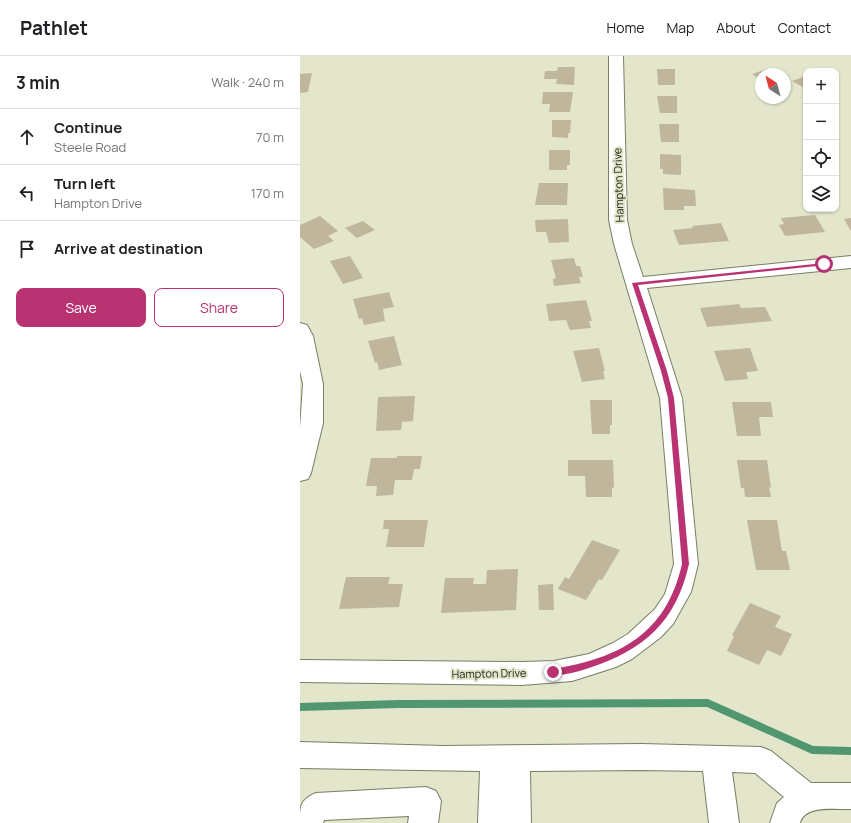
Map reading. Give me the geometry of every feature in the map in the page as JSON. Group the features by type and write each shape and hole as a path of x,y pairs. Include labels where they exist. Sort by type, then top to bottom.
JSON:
{"street":[{"name":"Hampton Drive","path":"300,671 411,674 553,672 582,667 606,660 632,646 654,628 674,602 681,587 686,564 671,398 664,371 623,244 618,220 616,56"},
{"path":"635,283 851,262"},
{"path":"300,329 313,384 312,422 300,473"},
{"path":"300,756 505,758 641,757 761,760 806,797"},
{"path":"493,823 505,758"},
{"path":"505,758 516,823"},
{"path":"716,759 724,823"},
{"path":"785,823 787,813 806,797 851,796"},
{"path":"306,823 316,807 426,801 423,823"}],"building":[{"path":"558,67 575,67 574,85 556,84 557,79 544,79 545,71 557,71"},
{"path":"657,69 675,69 675,85 658,85"},
{"path":"312,73 308,92 300,93 300,74"},
{"path":"803,77 803,87 792,81"},
{"path":"543,92 573,92 570,112 549,112 550,104 542,104"},
{"path":"657,96 677,96 677,113 660,113"},
{"path":"552,120 571,120 568,138 552,137"},
{"path":"659,124 679,124 679,142 661,142"},
{"path":"549,150 570,150 570,165 567,165 567,170 549,170"},
{"path":"660,154 681,155 681,175 663,174 663,169 660,169"},
{"path":"539,183 568,183 567,205 535,205"},
{"path":"663,188 695,190 696,206 684,206 684,210 664,210"},
{"path":"815,215 825,232 785,236 779,225 784,224 781,218"},
{"path":"320,216 338,231 328,236 334,241 314,249 300,237 300,225"},
{"path":"851,218 851,231 844,219"},
{"path":"568,219 569,242 549,243 546,232 536,232 535,220"},
{"path":"363,221 375,230 357,238 345,228"},
{"path":"721,223 729,241 679,245 673,230 693,228 692,226"},
{"path":"350,256 363,278 343,284 330,261"},
{"path":"574,258 576,266 580,266 583,277 579,277 581,283 554,286 553,279 556,278 551,260"},
{"path":"389,292 394,307 383,309 385,321 364,325 362,318 359,319 353,299"},
{"path":"586,300 592,321 589,321 591,328 570,330 566,320 549,321 546,304"},
{"path":"739,304 741,308 765,307 772,321 707,327 700,308"},
{"path":"394,336 402,365 379,370 377,362 375,363 368,341"},
{"path":"599,348 605,371 603,371 605,379 582,382 573,351"},
{"path":"750,348 758,371 746,372 748,379 725,381 714,351"},
{"path":"415,396 413,421 402,422 401,430 376,431 378,397"},
{"path":"590,400 612,400 612,425 610,425 610,434 592,434"},
{"path":"732,402 771,402 773,417 759,417 761,436 737,436"},
{"path":"397,456 422,456 420,469 414,469 412,480 395,480 393,495 376,496 377,486 366,486 371,458 397,458"},
{"path":"568,460 613,460 614,487 612,488 612,497 586,497 585,476 568,476"},
{"path":"737,460 767,460 771,497 745,497 744,488 741,488"},
{"path":"384,520 428,520 424,547 386,547 389,529 383,529"},
{"path":"747,520 777,520 782,551 786,551 790,570 756,570"},
{"path":"592,540 620,550 602,580 599,579 586,600 558,589 565,577 569,579"},
{"path":"518,569 516,610 441,613 445,578 474,578 473,584 486,584 487,570"},
{"path":"346,577 390,577 388,584 403,584 399,607 339,609"},
{"path":"553,584 554,610 539,610 538,585"},
{"path":"750,603 781,616 775,627 792,634 781,656 767,650 759,665 727,651 734,636 732,635"}],"waterway":[{"path":"300,707 398,704 708,703 812,750 851,751"}],"route":[{"path":"553,672 582,667 606,660 632,646 654,628 674,602 681,587 686,564 671,398 664,371 635,283 824,264"}]}
